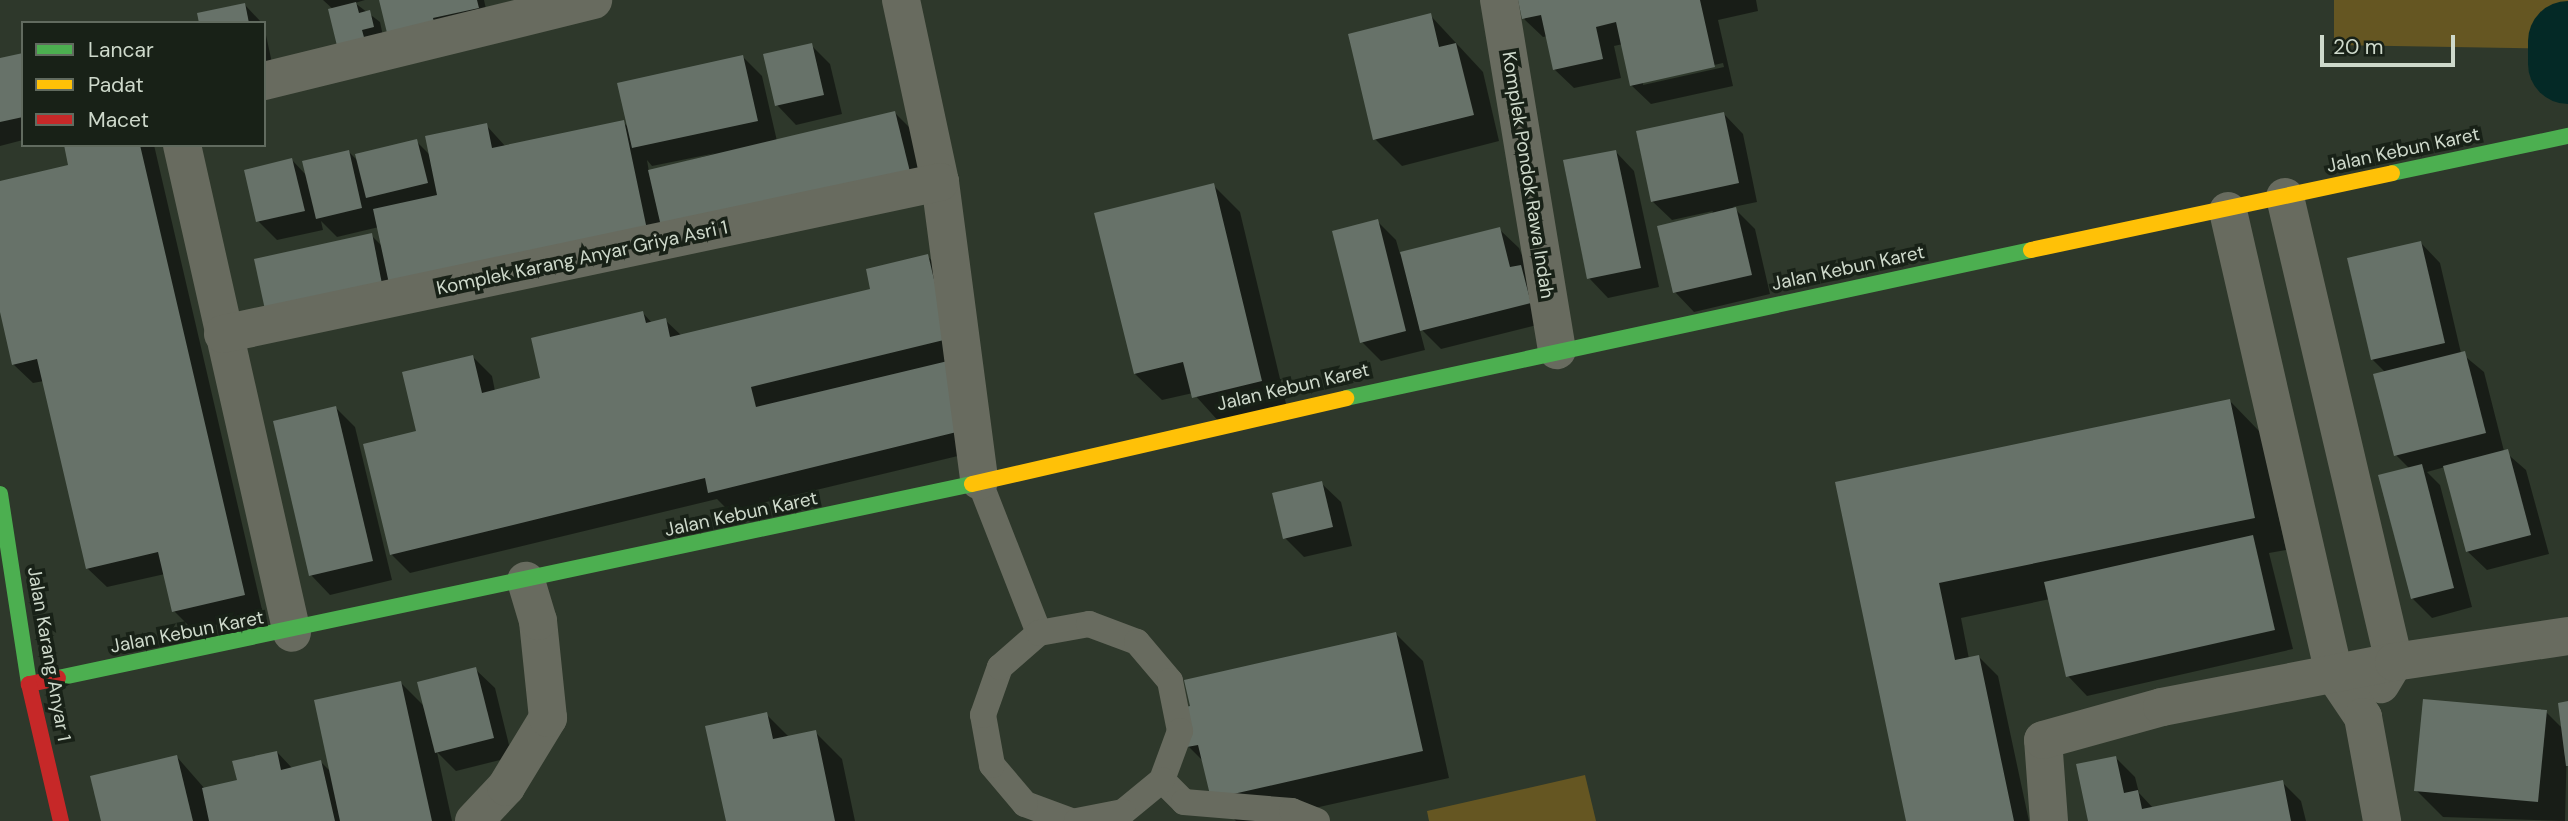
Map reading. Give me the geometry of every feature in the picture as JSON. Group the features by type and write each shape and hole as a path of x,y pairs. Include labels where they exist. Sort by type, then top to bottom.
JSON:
{"main road":[{"name":"Jalan Kebun Karet","path":"29,684 292,633 752,534 1557,350 2228,211 2568,136"},
{"name":"Jalan Karang Anyar 1","path":"0,494 29,684 61,821"}],"street":[{"path":"266,81 593,0"},
{"path":"901,0 940,182 979,480"},
{"name":"Komplek Pondok Rawa Indah","path":"1499,0 1557,350"},
{"path":"182,147 292,633"},
{"name":"Komplek Karang Anyar Griya Asri 1","path":"223,334 940,182"},
{"path":"2284,197 2394,662 2364,717"},
{"path":"2228,211 2334,674 2364,717 2382,821"},
{"path":"474,821 506,787 548,718 538,621 526,581"},
{"path":"2049,821 2043,740 2162,707 2394,662 2568,636"}],"lane":[{"path":"979,480 1039,633"},
{"path":"1071,821 1025,804 992,765 983,715 1000,667 1039,633 1089,624 1137,642 1146,652 1170,681 1180,731 1162,780 1123,812 1077,821"},
{"path":"1162,780 1184,802 1292,811 1317,821"}],"shaded area":[{"path":"2334,0 2568,0 2568,49 2334,45"},
{"path":"1585,775 1596,821 1429,821 1427,811"}],"building":[{"path":"379,0 477,0 479,8 433,18 435,26 388,37"},
{"path":"1518,0 1700,0 1715,67 1630,86 1616,22 1596,27 1603,59 1553,70 1541,15 1522,19"},
{"path":"356,2 359,13 370,10 374,27 362,30 367,48 339,54 328,9"},
{"path":"245,3 249,21 199,21 197,13"},
{"path":"1431,13 1439,47 1456,43 1474,115 1373,140 1348,34"},
{"path":"812,43 824,95 775,106 763,54"},
{"path":"21,53 21,117 0,122 0,58"},
{"path":"743,55 758,121 632,148 617,83"},
{"path":"895,111 911,176 663,235 648,170"},
{"path":"1724,112 1739,183 1651,202 1636,131"},
{"path":"624,120 649,239 391,293 373,209 437,195 425,136 487,123 492,148"},
{"path":"417,139 428,183 366,198 355,154"},
{"path":"64,147 140,147 245,595 172,612 158,552 86,569 37,359 12,365 0,312 0,181 68,165"},
{"path":"349,150 362,208 316,219 302,161"},
{"path":"1616,150 1641,268 1587,279 1563,160"},
{"path":"292,158 305,211 256,222 244,170"},
{"path":"1214,183 1262,381 1192,398 1183,362 1134,374 1094,213"},
{"path":"1736,207 1752,275 1673,293 1657,226"},
{"path":"1378,219 1406,331 1360,343 1332,231"},
{"path":"1500,227 1510,267 1521,265 1531,303 1420,331 1400,252"},
{"path":"372,233 384,294 267,319 254,259"},
{"path":"2421,241 2445,343 2371,360 2347,258"},
{"path":"928,254 948,339 751,387 756,407 952,360 969,429 708,493 705,478 390,555 363,444 416,431 402,372 473,355 482,393 540,378 531,338 643,311 646,323 666,318 670,337 870,289 866,269"},
{"path":"2465,351 2486,433 2394,456 2373,374"},
{"path":"2230,399 2255,518 1939,583 1955,660 1979,655 2014,821 1906,821 1835,482"},
{"path":"336,406 373,561 309,576 273,421"},
{"path":"2508,449 2531,535 2466,552 2443,466"},
{"path":"2422,464 2454,588 2411,599 2378,475"},
{"path":"1322,481 1333,527 1283,539 1272,493"},
{"path":"2253,535 2275,630 2066,677 2044,582"},
{"path":"1396,632 1423,751 1211,799 1198,745 1187,747 1178,709 1190,706 1184,680"},
{"path":"476,667 494,738 435,753 417,682"},
{"path":"401,681 432,821 340,821 314,700"},
{"path":"2423,699 2547,710 2538,802 2414,791"},
{"path":"2568,701 2568,766 2566,766 2558,703"},
{"path":"767,712 773,739 816,730 835,821 726,821 705,726"},
{"path":"277,751 281,770 321,760 335,821 209,821 202,788 237,780 232,761"},
{"path":"177,755 193,821 101,821 90,776"},
{"path":"2116,756 2124,793 2138,790 2142,809 2283,780 2291,821 2088,821 2076,764"}],"waterway":[{"path":"2568,41 2568,64"}],"traffic: fast":[{"path":"2392,173 2568,136"},
{"path":"1346,398 2031,250"},
{"path":"58,678 972,484"},
{"path":"0,494 29,684"}],"traffic: slow":[{"path":"2031,250 2392,173"},
{"path":"972,484 1346,398"}],"traffic: jam":[{"path":"58,678 29,684 61,821"}]}
